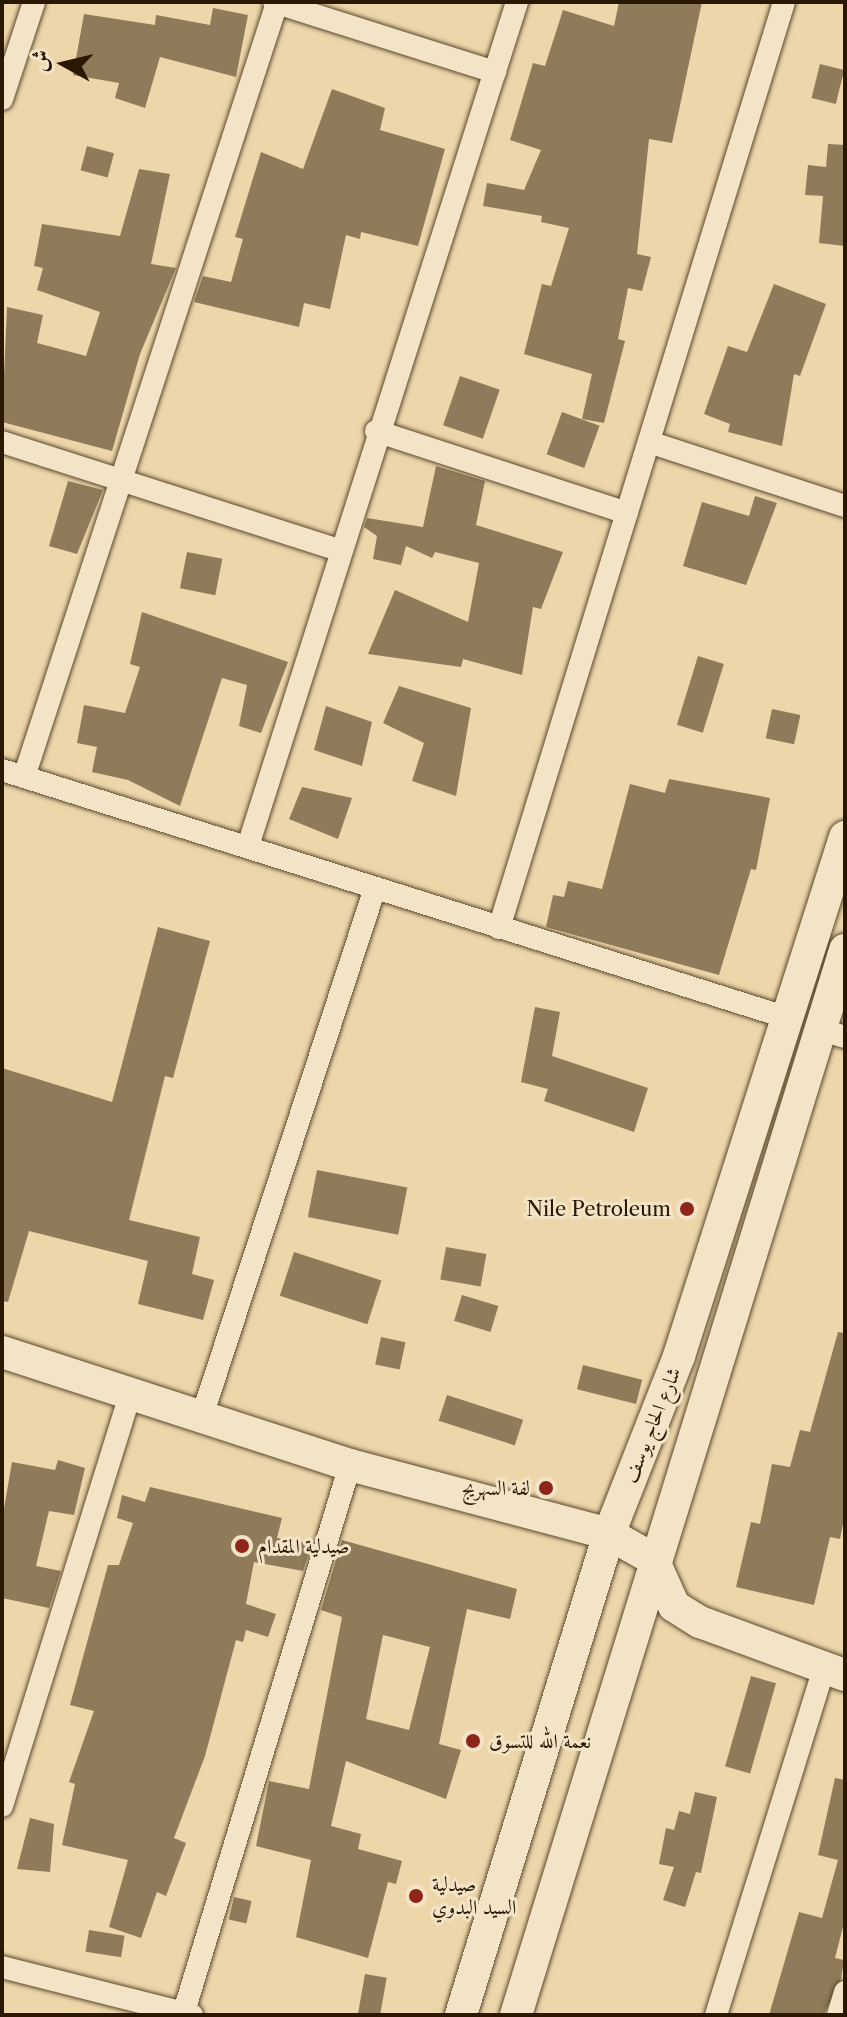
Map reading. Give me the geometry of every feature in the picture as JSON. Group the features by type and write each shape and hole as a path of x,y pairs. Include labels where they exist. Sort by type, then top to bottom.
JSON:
{"main road":[{"name":"شارع الحاج يوسف","path":"461,2015 609,1534 679,1356 845,837"},
{"name":"شارع الحاج يوسف","path":"516,2015 653,1559 832,1033 845,950"},
{"path":"2,1352 350,1465 609,1534 653,1559 674,1606 835,1672"}],"street":[{"path":"2,99 34,2"},
{"path":"24,777 125,480 276,2 495,72"},
{"path":"248,846 376,431 517,2"},
{"path":"499,928 784,2"},
{"path":"376,431 627,513"},
{"path":"2,442 339,550"},
{"path":"649,442 845,506"},
{"path":"2,770 788,1018"},
{"path":"202,1416 375,888"},
{"path":"2,1806 131,1393"},
{"path":"2,1967 187,2014 350,1465"},
{"path":"716,2015 835,1672"},
{"path":"838,2015 845,1992"}],"building":[{"path":"619,2 702,2 672,143 649,139 637,254 651,257 642,291 628,288 618,339 625,341 604,423 582,419 592,374 524,354 542,284 551,286 569,228 541,222 542,216 483,206 487,183 524,190 541,150 510,140 533,63 545,66 563,10 614,26"},
{"path":"213,8 248,15 236,77 160,57 145,108 115,98 119,83 73,75 84,14 155,25 156,15 210,25"},
{"path":"820,64 844,70 836,104 812,98"},
{"path":"332,89 385,108 380,130 445,149 418,246 361,232 360,239 346,235 330,309 304,303 299,327 194,302 203,276 231,282 243,239 235,237 261,152 303,169"},
{"path":"828,144 845,145 845,246 819,243 823,196 805,195 808,165 826,167"},
{"path":"87,146 114,153 108,177 81,170"},
{"path":"139,169 170,174 151,264 176,268 140,354 112,451 2,422 7,307 43,315 37,343 86,356 100,312 37,290 43,268 34,266 42,224 120,236"},
{"path":"774,284 826,304 800,376 794,374 782,446 728,432 730,424 704,414 728,346 747,352"},
{"path":"460,376 500,390 483,439 443,425"},
{"path":"562,412 600,426 584,468 547,454"},
{"path":"436,466 485,481 476,525 563,552 541,609 533,607 522,675 463,659 461,667 368,654 395,590 468,622 479,563 435,552 432,558 406,546 401,565 373,559 377,536 364,527 367,518 423,527"},
{"path":"68,481 103,490 77,554 49,546"},
{"path":"755,496 777,503 746,585 683,566 702,502 749,516"},
{"path":"187,552 222,559 215,595 180,588"},
{"path":"142,612 288,662 261,733 239,726 247,685 222,678 180,806 128,780 92,772 97,747 77,743 84,705 125,713 140,667 130,664"},
{"path":"698,656 724,664 703,733 677,725"},
{"path":"399,686 471,708 456,796 412,781 424,743 383,723"},
{"path":"326,706 372,722 362,766 314,750"},
{"path":"772,709 800,715 794,744 766,738"},
{"path":"669,779 770,798 756,870 751,869 719,975 546,927 553,895 564,897 568,881 602,889 630,784 665,793"},
{"path":"302,787 352,798 338,839 289,819"},
{"path":"158,927 210,941 173,1078 165,1076 129,1220 200,1237 192,1274 214,1280 203,1320 138,1304 148,1261 29,1231 8,1302 2,1301 2,1068 112,1102"},
{"path":"535,1007 560,1012 552,1056 648,1088 634,1132 544,1101 548,1089 521,1082"},
{"path":"317,1170 407,1188 398,1235 308,1217"},
{"path":"446,1247 486,1254 481,1287 440,1279"},
{"path":"294,1252 381,1280 367,1324 280,1296"},
{"path":"462,1295 498,1306 490,1332 454,1321"},
{"path":"838,1332 845,1333 845,1514 840,1539 830,1537 814,1605 736,1587 751,1522 760,1524 772,1464 790,1467 800,1430 810,1432"},
{"path":"381,1337 405,1342 400,1370 375,1364"},
{"path":"583,1365 642,1380 636,1404 577,1389"},
{"path":"447,1395 523,1420 515,1445 439,1421"},
{"path":"58,1460 85,1468 74,1515 49,1511 36,1566 61,1571 49,1608 2,1598 2,1520 12,1462 55,1470"},
{"path":"150,1487 282,1518 277,1538 312,1544 303,1571 254,1562 246,1604 276,1614 268,1637 246,1630 243,1642 236,1640 205,1756 174,1838 186,1843 166,1896 157,1892 141,1938 109,1927 128,1860 62,1845 75,1784 69,1782 94,1711 70,1705 108,1565 119,1565 133,1523 117,1518 122,1495 145,1502"},
{"path":"342,1540 517,1589 510,1619 467,1609 439,1744 461,1750 446,1799 346,1761 331,1826 361,1834 358,1849 402,1861 396,1884 388,1882 368,1958 296,1937 311,1860 256,1846 269,1781 309,1789 342,1617 321,1610","holes":["383,1635 430,1647 409,1730 366,1719"]},
{"path":"751,1676 776,1683 750,1774 725,1766"},
{"path":"835,1778 845,1780 845,1919 835,1958 844,1960 841,1979 824,2014 769,2015 799,1912 822,1918 838,1860 818,1855"},
{"path":"695,1792 717,1797 701,1873 696,1872 685,1907 663,1900 674,1867 659,1864 666,1828 674,1830 679,1811 690,1814"},
{"path":"30,1818 54,1824 50,1872 17,1869"},
{"path":"234,1897 252,1901 246,1923 229,1919"},
{"path":"89,1930 125,1936 121,1957 86,1952"},
{"path":"365,1974 387,1978 380,2015 358,2015"}],"place":[{"name":"Nile Petroleum","path":"687,1209"},
{"name":"لفة السهريج","path":"546,1488"},
{"name":"صيدلية المقدام","path":"242,1546"},
{"name":"نعمة الله للتسوق","path":"473,1741"},
{"name":"صيدلية السيد البدوي","path":"416,1896"}]}
